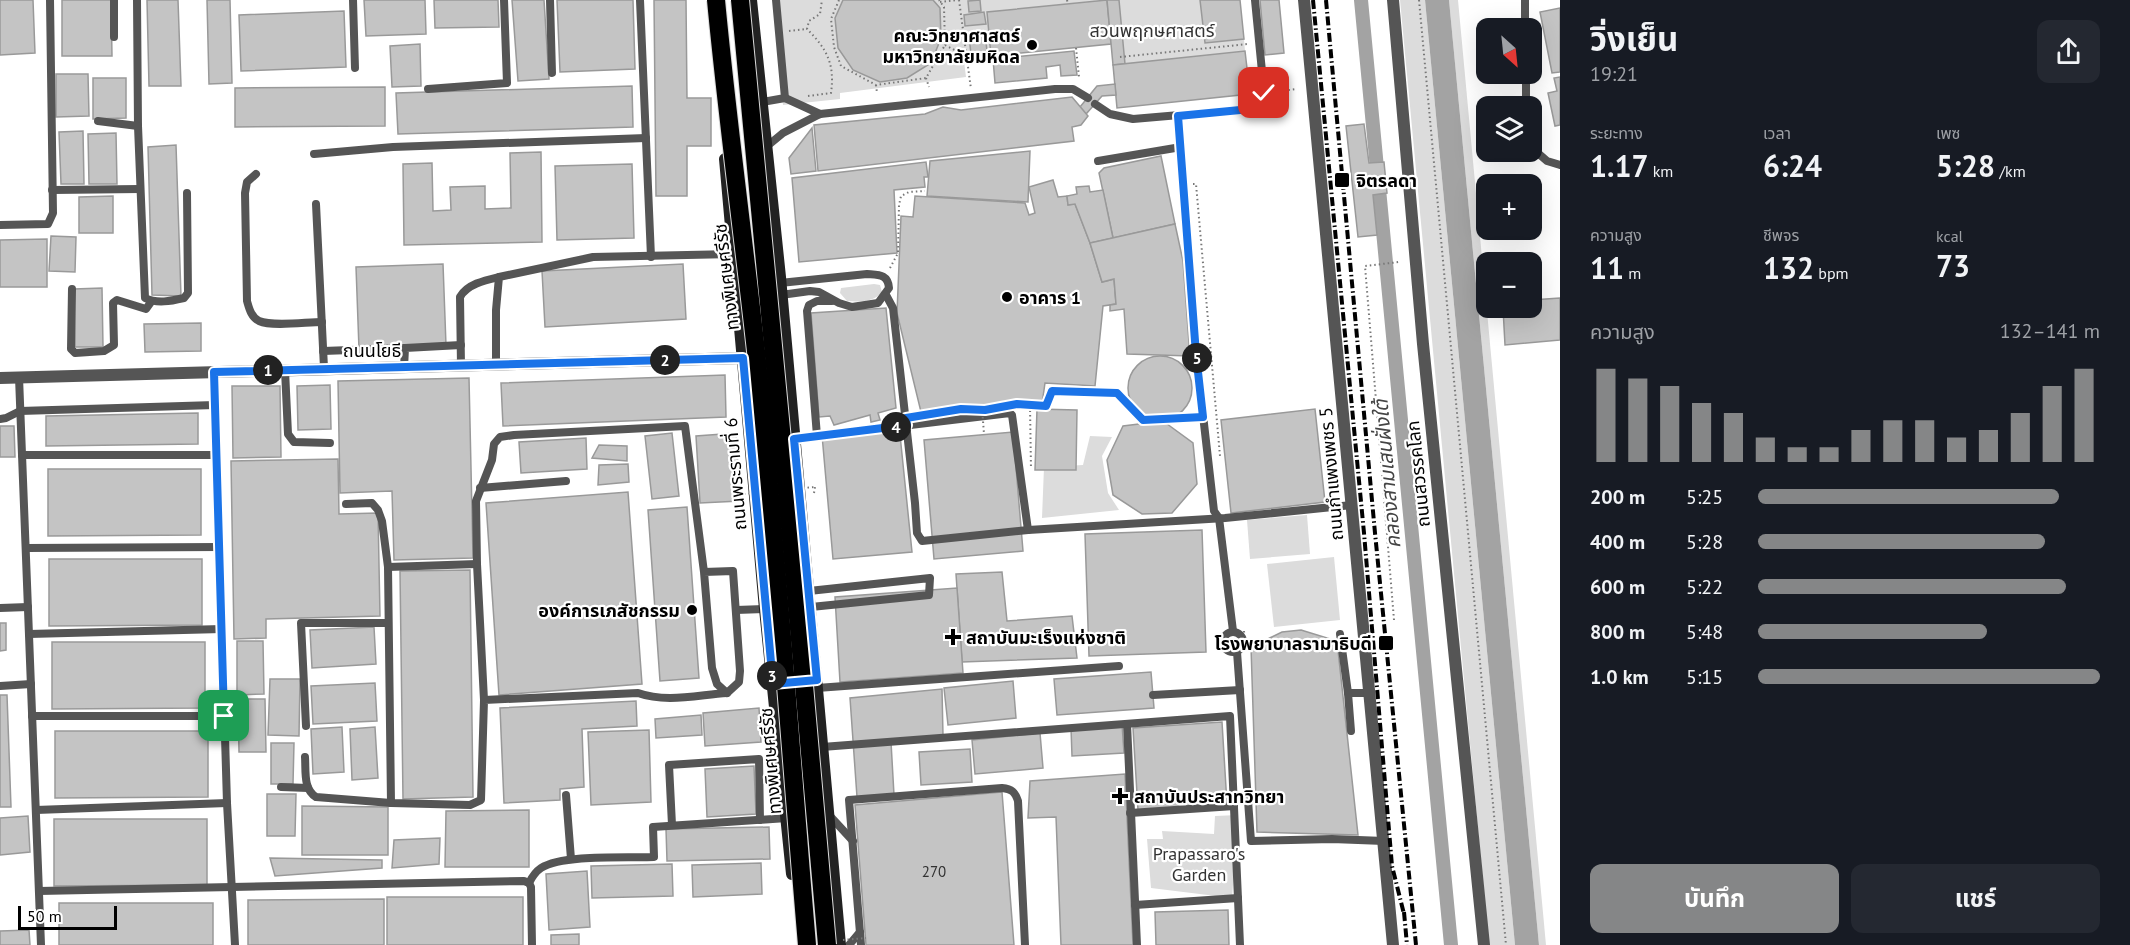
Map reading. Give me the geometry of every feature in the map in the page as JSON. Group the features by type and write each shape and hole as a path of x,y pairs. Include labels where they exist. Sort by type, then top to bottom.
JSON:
{"highway":[{"name":"ทางพิเศษศรีรัช","path":"716,0 766,450 807,945"},
{"path":"740,0 827,945"}],"main road":[{"name":"ถนนพระรามที่ 6","path":"708,0 734,254 765,609 800,945"},
{"path":"751,0 781,289 792,438 811,608 840,945"},
{"path":"773,684 817,684"},
{"path":"796,906 824,768"}],"street":[{"name":"ถนนกำแพงเพชร 5","path":"1304,0 1393,945"},
{"name":"ถนนสวรรคโลก","path":"1392,0 1423,344 1484,945"},
{"name":"ถนนโยธี","path":"0,378 743,358"}],"lane":[{"path":"0,225 48,224 53,213 50,0"},
{"path":"114,0 114,37"},
{"path":"137,0 138,126 145,298 152,302 167,302 184,298 188,293 187,193"},
{"path":"353,0 355,68"},
{"path":"428,89 507,83 504,0"},
{"path":"550,0 552,72"},
{"path":"640,0 651,257"},
{"path":"776,0 785,98"},
{"path":"766,147 783,133 820,114 1055,89 1073,89 1110,114 1133,119 1261,108 1265,102 1255,0"},
{"path":"1525,0 1525,18"},
{"path":"762,102 785,98 820,114"},
{"path":"1178,116 1196,354 1214,511 1219,518 1233,631"},
{"path":"98,121 138,126"},
{"path":"314,154 393,147 646,138"},
{"path":"1098,161 1181,147"},
{"path":"1542,157 1547,161 1560,165"},
{"path":"256,174 247,182 245,193 247,301 251,313 258,321 272,323 322,322"},
{"path":"52,189 140,189"},
{"path":"316,204 324,368"},
{"path":"461,366 460,297 472,286 499,277 593,257 734,254"},
{"path":"867,274 885,277 890,288 878,303 852,307 819,292 781,289 832,278 867,274"},
{"path":"496,365 496,310 499,277"},
{"path":"832,278 827,292 833,300"},
{"path":"72,289 71,350 75,353 104,351 114,345 113,303 117,300 146,309 152,302"},
{"path":"886,295 893,308 917,533 922,541 1028,530 1219,518 1352,505"},
{"path":"817,436 807,311 809,305 817,300 833,300"},
{"path":"323,351 461,345"},
{"path":"405,348 405,368"},
{"path":"285,370 290,439 294,442 330,443"},
{"path":"214,372 227,803 235,945"},
{"path":"19,377 41,945"},
{"path":"0,419 20,411 215,405"},
{"path":"792,438 906,422 1010,412 1028,530"},
{"path":"305,757 308,788 310,793 316,797 391,803 470,805 481,800 484,700 476,501 492,460 494,444 500,437 513,435 685,426 704,572 712,668 717,684 727,693"},
{"path":"22,456 217,455"},
{"path":"480,488 566,481"},
{"path":"346,504 372,503 378,510 382,521 388,567 391,803"},
{"path":"26,548 219,547"},
{"path":"388,567 477,564"},
{"path":"484,700 638,693 654,698 670,698 727,693 739,682 740,672 733,571 704,572"},
{"path":"809,591 930,578 929,595 811,608"},
{"path":"0,608 28,606"},
{"path":"736,610 765,609"},
{"path":"306,726 301,623 388,623"},
{"path":"29,634 222,629"},
{"path":"1233,631 1224,637 1223,644 1227,650 1241,651"},
{"path":"1233,631 1239,633 1244,642 1241,651 1240,690 1251,841 1332,838 1384,841"},
{"path":"1340,634 1351,731"},
{"path":"817,684 1119,666"},
{"path":"0,686 31,684"},
{"path":"1153,695 1240,690"},
{"path":"1348,693 1370,693"},
{"path":"32,716 224,716"},
{"path":"822,747 1230,716 1240,945"},
{"path":"1127,724 1137,945"},
{"path":"672,825 669,765 759,759 760,820"},
{"path":"281,787 308,788"},
{"path":"861,945 849,800 961,790 1010,789 1015,793 1018,801 1025,945"},
{"path":"566,795 571,859"},
{"path":"36,810 227,803"},
{"path":"1130,813 1234,806"},
{"path":"829,815 853,841"},
{"path":"532,945 531,887 529,883 534,874 543,867 571,859 654,858 653,827 787,818"},
{"path":"39,891 524,881 529,883"},
{"path":"1135,905 1238,898"},
{"path":"849,945 860,932"}],"path":[{"path":"807,29 809,21 820,15 822,0"},
{"path":"839,0 831,19 834,47 841,66 876,85 926,78"},
{"path":"939,1 958,0 971,88"},
{"path":"1419,0 1506,945"},
{"path":"929,87 926,78 945,45 944,7 939,1"},
{"path":"789,31 807,29"},
{"path":"804,97 831,93 833,84 825,48 807,29"},
{"path":"945,45 966,56"},
{"path":"1120,57 1248,45"},
{"path":"1076,48 1079,77"},
{"path":"876,85 877,93"},
{"path":"1196,184 1220,463"},
{"path":"885,277 898,253 901,196 909,192 925,191"},
{"path":"1394,620 1365,266 1399,262"},
{"path":"1006,406 1017,404 1046,406 1052,391 1117,393 1143,420 1216,415"},
{"path":"1030,406 1032,477"},
{"path":"906,422 961,409 983,410"},
{"path":"792,438 896,424 927,414 983,410"},
{"path":"983,410 984,434"},
{"path":"814,493 816,488"},
{"path":"1241,651 1244,629"}],"green space":[{"path":"773,0 1104,0 987,12 993,56 964,61 966,77 840,93 840,99 783,105"},
{"name":"สวนพฤกษศาสตร์","path":"1119,0 1200,0 1205,43 1244,39 1245,51 1125,64"},
{"path":"1400,0 1425,0 1515,945 1489,945"},
{"path":"1449,0 1458,0 1476,193 1476,240 1480,240 1481,252 1476,252 1476,284"},
{"path":"880,285 882,292 871,300 847,301 840,293 841,288"},
{"path":"1479,318 1488,318 1546,945 1539,945"},
{"path":"1090,436 1112,437 1102,456 1108,493 1119,510 1042,518 1044,467 1083,465"},
{"path":"1307,515 1310,554 1250,559 1247,520"},
{"path":"1334,557 1340,620 1274,627 1267,564"},
{"name":"Prapassaro's Garden","path":"1238,815 1232,898 1151,888 1147,839 1163,839 1162,831 1214,834 1215,816"}],"shaded area":[{"path":"1425,0 1449,0 1476,284 1476,318 1479,318 1539,945 1515,945"}],"building":[{"path":"0,0 33,0 35,53 0,55"},
{"path":"62,0 111,0 112,56 62,56"},
{"path":"147,0 178,0 181,86 149,86"},
{"path":"207,0 230,0 232,83 209,84"},
{"path":"364,0 425,0 426,34 366,36"},
{"path":"434,0 498,0 499,27 435,28"},
{"path":"512,0 544,0 549,79 518,81"},
{"path":"557,0 633,0 635,69 560,72"},
{"path":"654,0 686,0 687,98 711,98 711,146 687,146 687,196 656,196"},
{"path":"843,0 933,0 940,8 941,38 931,63 907,78 880,82 853,70 838,48 835,18"},
{"path":"980,0 981,11 969,12 968,1"},
{"path":"1107,0 1111,44 991,56 987,12"},
{"path":"1107,0 1119,0 1125,64 1113,65"},
{"path":"1200,0 1240,0 1244,39 1205,43"},
{"path":"1260,0 1279,0 1284,53 1265,55"},
{"path":"1560,8 1560,72 1552,73 1540,12"},
{"path":"344,11 346,67 241,71 239,15"},
{"path":"984,12 986,24 965,26 964,15"},
{"path":"985,34 987,51 971,54 969,36"},
{"path":"420,44 421,86 392,87 390,46"},
{"path":"1074,51 1077,75 1061,76 1060,65 1046,67 1047,78 995,83 993,59"},
{"path":"1245,51 1250,94 1117,108 1113,65"},
{"path":"56,74 88,74 89,116 56,117"},
{"path":"1560,77 1560,125 1555,126 1548,93 1557,91 1554,78"},
{"path":"93,78 126,78 126,118 93,119"},
{"path":"1115,84 1116,95 1102,96 1086,114 1080,107 1097,86"},
{"path":"632,86 633,127 398,134 396,93"},
{"path":"385,87 385,126 235,127 235,88"},
{"path":"1072,97 1088,116 1081,125 1072,127 1074,141 818,171 814,125 925,114 943,107 961,110"},
{"path":"1364,124 1369,163 1384,162 1387,193 1373,195 1377,235 1358,237 1346,126"},
{"path":"812,128 816,171 791,174 789,158"},
{"path":"83,131 84,184 61,184 59,132"},
{"path":"116,133 117,184 89,184 88,134"},
{"path":"176,145 181,296 152,295 148,147"},
{"path":"1030,151 1028,202 927,196 930,161"},
{"path":"541,152 542,242 404,245 403,164 432,163 433,211 451,210 450,187 485,186 485,209 511,208 510,153"},
{"path":"1161,156 1175,224 1113,238 1099,173 1104,168"},
{"path":"926,162 928,177 924,177 925,187 894,190 897,253 799,262 792,178"},
{"path":"632,164 634,238 557,240 555,166"},
{"name":"อาคาร 1","path":"1053,180 1058,197 1067,196 1068,205 1075,204 1102,282 1114,279 1116,304 1103,306 1095,386 1045,383 1042,404 1016,401 988,409 974,407 921,412 897,313 901,216 913,217 915,196 1025,203 1029,215 1035,213 1029,187"},
{"path":"1089,186 1090,192 1103,190 1113,238 1090,243 1075,204 1068,205 1067,196 1077,194 1076,187"},
{"path":"113,196 113,233 79,233 79,197"},
{"path":"1175,224 1183,261 1190,356 1127,354 1124,309 1110,311 1110,305 1116,304 1114,279 1102,282 1090,243"},
{"path":"51,236 76,237 75,272 49,271"},
{"path":"47,239 47,287 0,287 0,240"},
{"path":"443,264 446,345 359,349 356,267"},
{"path":"683,264 686,319 545,327 542,271"},
{"path":"102,288 103,347 75,347 74,289"},
{"path":"1560,298 1560,340 1505,345 1504,318 1542,318 1542,299"},
{"path":"886,308 896,408 878,413 880,420 871,422 870,415 834,425 830,416 819,417 811,313"},
{"path":"201,323 201,351 145,352 144,324"},
{"path":"1160,356 1178,362 1186,370 1192,388 1186,406 1178,414 1160,420 1142,414 1134,406 1128,388 1134,370 1142,362"},
{"path":"725,375 726,417 503,426 501,383"},
{"path":"469,378 473,558 394,560 392,491 340,493 338,381"},
{"path":"330,385 331,429 298,430 297,386"},
{"path":"232,386 280,386 281,457 233,458"},
{"path":"1037,409 1077,410 1076,470 1035,470"},
{"path":"1315,409 1325,502 1231,513 1221,420"},
{"path":"198,413 198,444 46,446 46,416"},
{"path":"1163,421 1193,443 1197,484 1172,513 1142,514 1113,495 1107,460 1123,426"},
{"path":"899,425 912,552 833,559 822,435"},
{"path":"0,426 14,426 15,457 0,457"},
{"path":"1013,432 1023,551 934,559 924,440"},
{"path":"672,433 679,496 652,499 645,436"},
{"path":"736,433 740,501 700,503 696,436"},
{"path":"586,438 587,469 521,473 519,442"},
{"path":"599,445 627,446 627,461 592,458"},
{"path":"338,459 339,514 378,513 380,616 266,619 266,638 234,639 231,461"},
{"path":"628,464 629,482 598,485 599,465"},
{"path":"48,469 201,469 201,535 48,536"},
{"path":"628,492 642,684 499,695 486,503"},
{"path":"687,507 699,678 660,681 648,510"},
{"path":"1202,530 1206,652 1089,656 1085,534"},
{"path":"49,559 202,559 202,625 49,626"},
{"path":"470,570 473,797 403,799 400,571"},
{"path":"1002,572 1007,621 1072,616 1077,658 962,662 956,574"},
{"path":"957,588 963,673 840,682 835,597"},
{"path":"0,623 6,623 6,650 0,651"},
{"path":"374,627 376,664 312,668 310,630"},
{"path":"1301,630 1337,641 1358,835 1257,832 1251,647 1282,632"},
{"path":"237,641 263,641 264,694 237,695"},
{"path":"52,642 205,642 205,708 52,709"},
{"path":"1151,672 1154,708 1057,715 1054,679"},
{"path":"270,679 300,679 299,736 268,735"},
{"path":"1013,681 1016,718 948,725 944,688"},
{"path":"375,683 377,721 313,724 311,686"},
{"path":"942,689 943,736 891,742 894,795 857,797 850,698"},
{"path":"0,695 7,695 11,807 0,807"},
{"path":"238,699 265,699 266,752 239,752"},
{"path":"636,701 637,726 582,729 584,787 560,789 560,800 504,803 500,708"},
{"path":"759,708 761,742 705,746 703,713"},
{"path":"701,715 702,735 656,738 655,719"},
{"path":"1222,722 1227,804 1138,810 1133,728"},
{"path":"1122,724 1124,753 1072,756 1071,728"},
{"path":"342,727 344,772 313,774 311,729"},
{"path":"375,727 378,778 352,780 350,729"},
{"path":"649,730 651,802 591,805 588,732"},
{"path":"55,731 208,731 208,797 55,798"},
{"path":"1040,733 1043,768 975,774 972,740"},
{"path":"271,743 294,743 293,784 271,784"},
{"path":"970,749 972,782 921,785 919,752"},
{"path":"754,766 756,814 707,817 705,769"},
{"path":"1125,774 1133,945 1061,945 1056,817 1028,818 1030,781"},
{"path":"1002,792 1014,945 866,945 855,805"},
{"path":"267,794 296,794 295,836 267,836"},
{"path":"302,806 388,807 388,855 302,855"},
{"path":"529,810 529,867 445,867 446,811"},
{"path":"28,816 30,852 0,855 0,818"},
{"path":"54,819 207,819 207,885 54,886"},
{"path":"769,827 770,859 667,861 666,829"},
{"path":"440,838 439,864 392,868 394,840"},
{"path":"270,858 382,860 382,868 275,876"},
{"path":"761,863 762,894 693,897 692,865"},
{"path":"672,864 673,896 592,898 591,866"},
{"path":"587,871 590,927 549,930 546,874"},
{"path":"387,897 523,897 523,945 387,945"},
{"path":"384,899 384,945 248,945 248,900"},
{"path":"59,903 213,903 213,945 59,945"},
{"path":"1228,910 1229,945 1156,945 1155,912"},
{"path":"29,930 30,945 0,945 0,931"},
{"path":"579,934 579,945 551,945 551,935"}],"waterway":[{"name":"คลองสามเสนฝั่งใต้","path":"1361,0 1451,945"}],"railway":[{"path":"1313,0 1364,533 1392,866 1404,914"},
{"path":"1326,0 1416,945"},
{"path":"1404,912 1407,945"}],"place":[{"name":"คณะวิทยาศาสตร์ มหาวิทยาลัยมหิดล","path":"1032,45"},
{"name":"จิตรลดา","path":"1342,180"},
{"name":"อาคาร 1","path":"1007,297"},
{"name":"องค์การเภสัชกรรม","path":"692,610"},
{"name":"สถาบันมะเร็งแห่งชาติ","path":"953,637"},
{"name":"โรงพยาบาลรามาธิบดี","path":"1386,643"},
{"name":"สถาบันประสาทวิทยา","path":"1120,796"}],"route":[{"path":"224,716 214,372 743,358 773,684 817,680 794,439 907,425 906,418 961,409 985,410 1017,404 1046,406 1052,391 1117,393 1127,406 1143,420 1203,417 1178,116 1261,108 1265,102 1264,93"}]}
